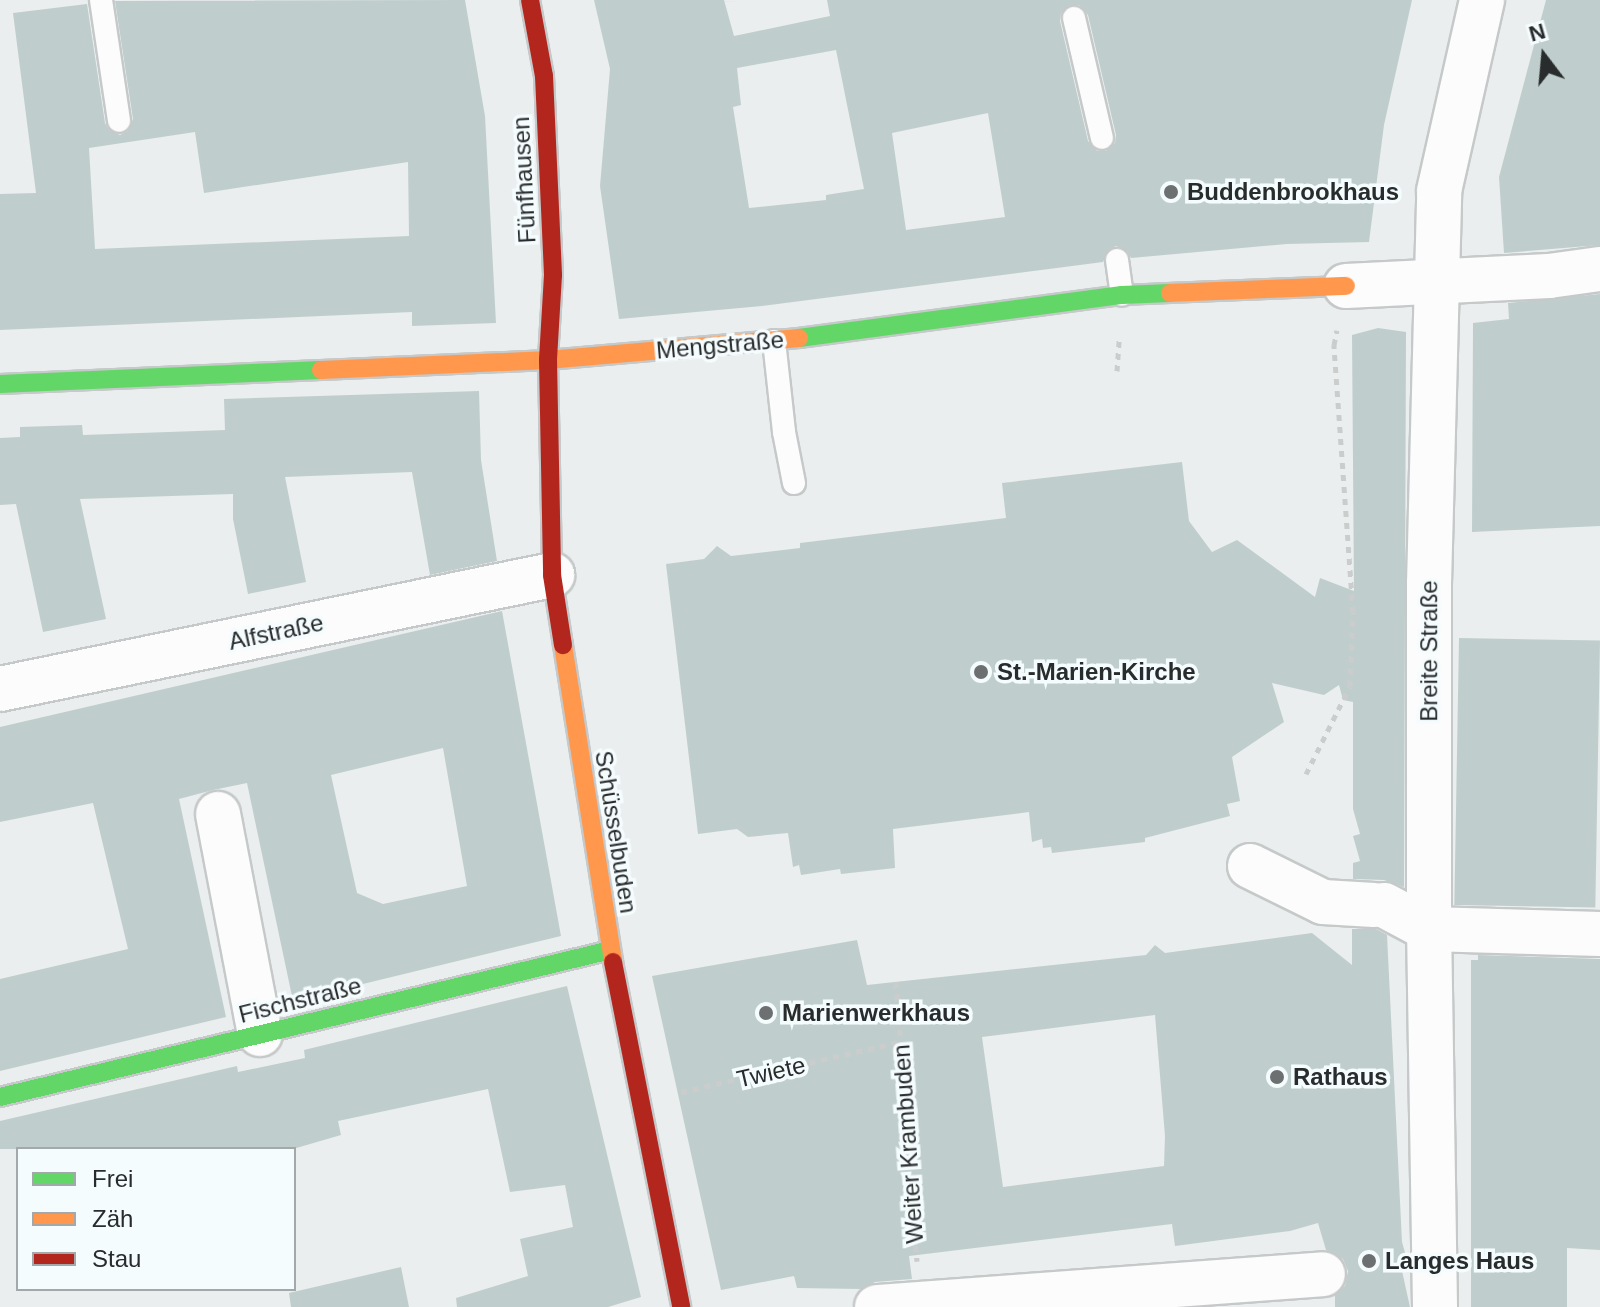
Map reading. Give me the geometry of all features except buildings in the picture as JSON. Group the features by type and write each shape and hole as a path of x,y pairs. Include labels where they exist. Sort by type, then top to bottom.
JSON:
{"street":[{"name":"Fünfhausen","path":"530,0 544,76 553,275 548,360"},
{"name":"Breite Straße","path":"1435,1307 1429,929 1429,584 1439,191 1482,0"},
{"name":"Mengstraße","path":"0,384 548,360 774,341 1122,295 1549,276 1600,269"},
{"name":"Schüsselbuden","path":"548,360 552,575 611,950 681,1307"},
{"name":"Alfstraße","path":"0,689 552,575"},
{"path":"218,814 260,1034"},
{"path":"1250,866 1323,902 1379,905 1429,929 1600,934"},
{"name":"Fischstraße","path":"0,1097 611,950"},
{"path":"877,1307 1315,1296"}],"lane":[{"path":"101,0 119,121"},
{"path":"1074,18 1102,138"},
{"path":"1117,260 1122,295"},
{"path":"774,341 784,432 794,483"}],"path":[{"path":"1306,774 1350,686 1353,612 1334,345"},
{"name":"Weiter Krambuden","path":"896,982 900,1042 943,1305"},
{"name":"Twiete","path":"641,1101 900,1042"}],"traffic: fast":[{"path":"799,338 1122,295 1170,293"},
{"path":"0,384 321,370"},
{"path":"0,1097 611,950"}],"traffic: slow":[{"path":"1170,293 1346,286"},
{"path":"321,370 548,360 799,338"},
{"path":"563,645 613,962"}],"traffic: jam":[{"path":"530,0 544,76 553,275 548,360 552,575 563,645"},
{"path":"613,962 681,1307"}],"place":[{"name":"Buddenbrookhaus","path":"1171,192"},
{"name":"St.-Marien-Kirche","path":"981,672"},
{"name":"Marienwerkhaus","path":"766,1013"},
{"name":"Rathaus","path":"1277,1077"},
{"name":"Langes Haus","path":"1369,1261"}]}
